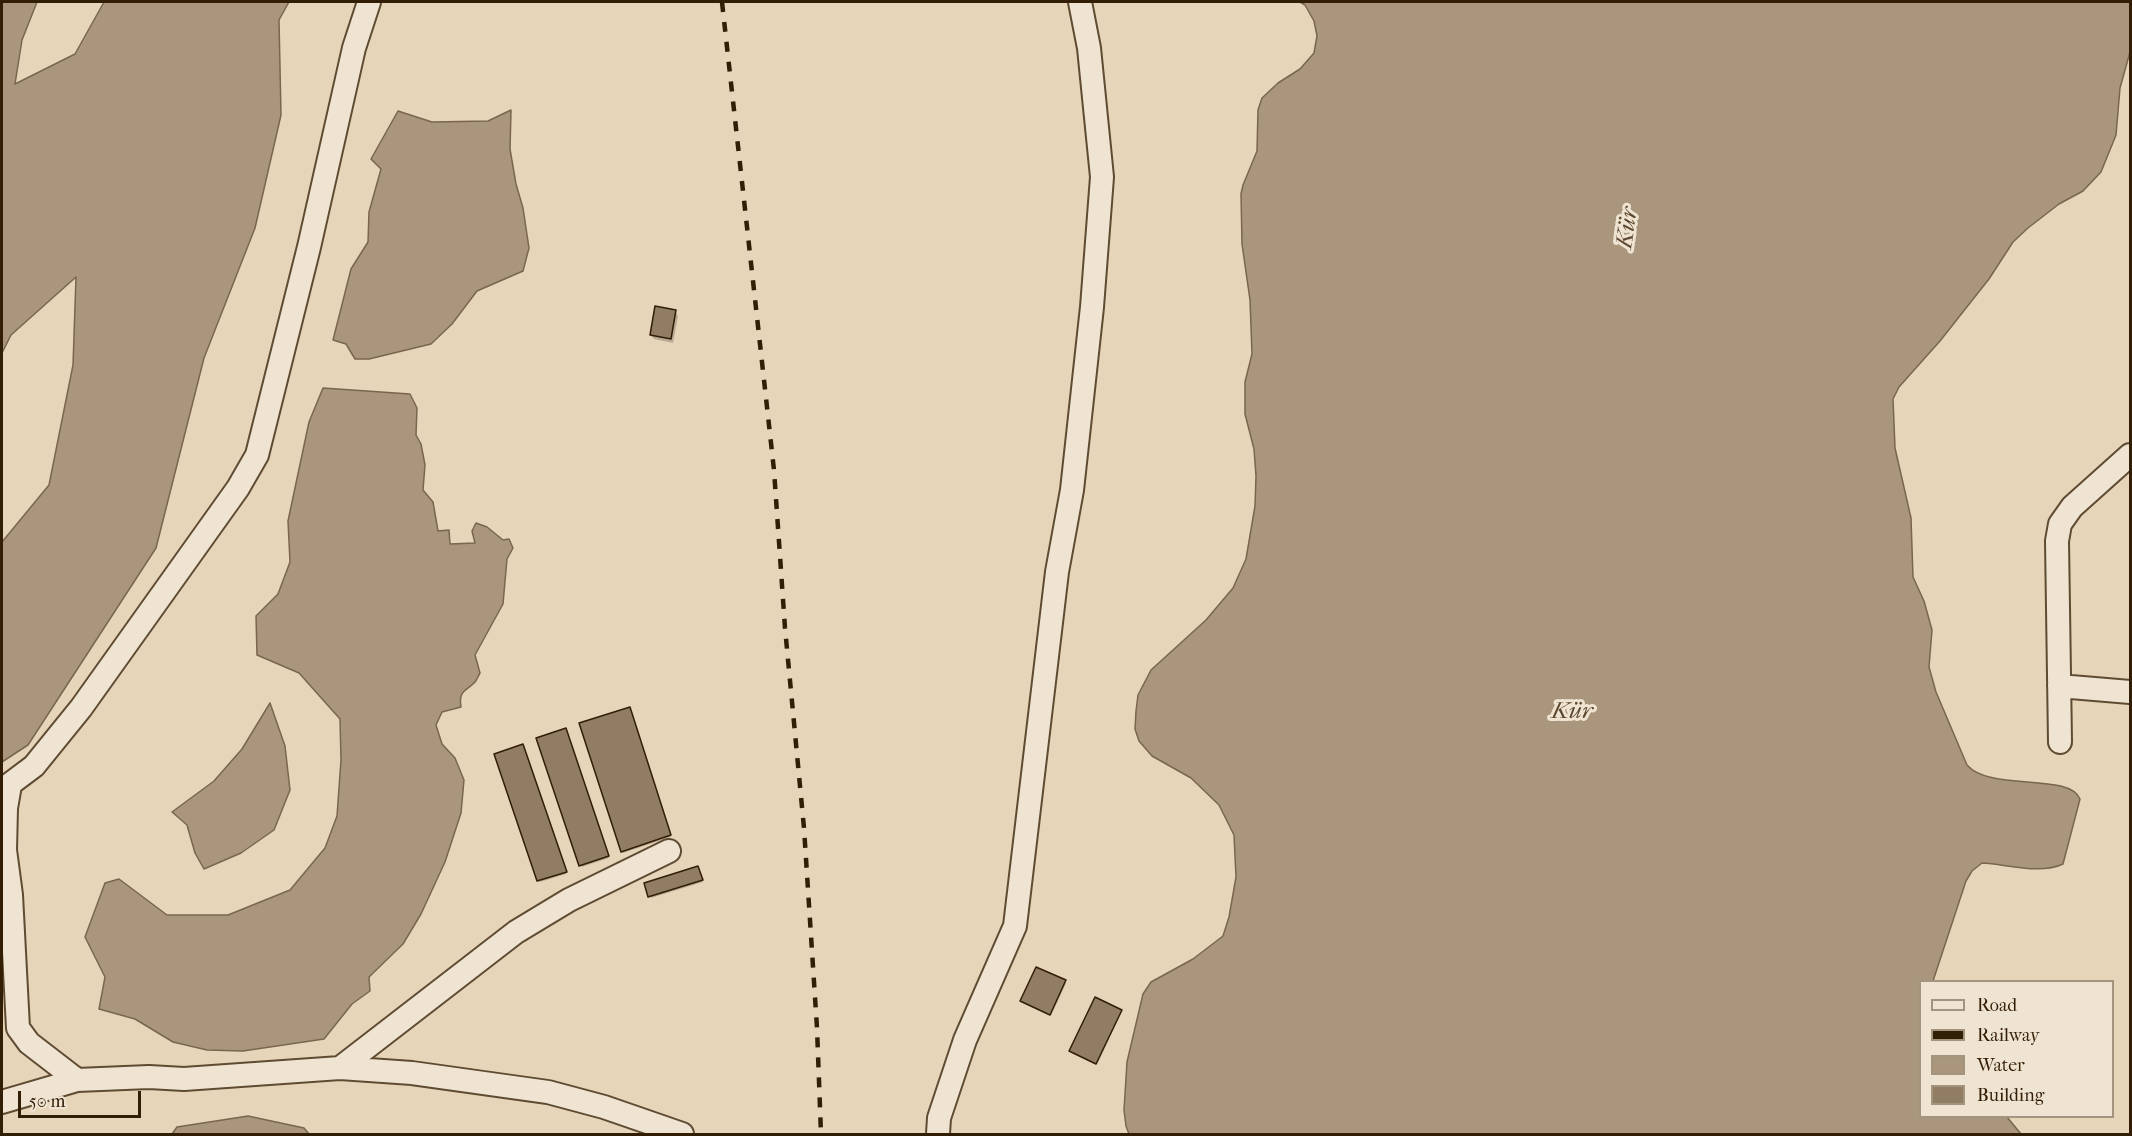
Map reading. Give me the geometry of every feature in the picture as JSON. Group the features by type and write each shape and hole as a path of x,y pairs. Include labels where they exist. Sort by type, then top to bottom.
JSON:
{"street":[{"path":"77,1080 29,1043 18,1028 11,896 5,850 6,788 34,766 81,708 232,498 257,455 309,247 354,48 369,2"},
{"path":"938,1134 939,1118 965,1040 1015,926 1057,572 1072,490 1092,307 1102,177 1089,48 1080,2"},
{"path":"2060,742 2057,541 2060,524 2072,507 2130,455"},
{"path":"2059,686 2130,692"},
{"path":"340,1068 516,932 569,900 669,851"},
{"path":"2,1102 77,1080 148,1077 184,1079 340,1068 412,1073 548,1092 604,1107 682,1134"}],"water":[{"path":"2,2 37,2 22,40 15,84 75,54 104,2 289,2 279,20 281,115 255,228 204,358 156,548 28,745 2,762 2,542 49,485 73,365 76,277 11,335 2,353"},
{"name":"Kür","path":"1300,2 2130,2 2130,52 2120,88 2116,135 2101,172 2083,191 2059,204 2013,242 1989,279 1940,341 1899,387 1893,399 1895,448 1911,518 1913,577 1924,601 1932,630 1929,667 1936,692 1967,765 1978,773 1993,778 2061,786 2073,791 2080,799 2063,864 2034,869 1982,863 1972,871 1966,881 1933,980 1919,980 1919,1118 2008,1118 2021,1134 1129,1134 1124,1110 1127,1062 1143,994 1151,982 1193,959 1223,936 1236,877 1234,835 1219,805 1191,778 1152,756 1139,741 1135,729 1136,711 1138,695 1151,670 1206,620 1233,588 1246,559 1255,506 1256,476 1254,449 1245,414 1245,382 1252,354 1250,300 1242,244 1241,194 1257,151 1258,110 1262,98 1278,83 1300,69 1314,53 1317,36 1314,21 1305,5"},
{"path":"511,110 510,149 529,248 523,271 477,291 452,324 431,344 369,359 355,359 346,344 333,340 351,269 368,242 369,212 381,169 371,159 398,111 432,122 488,121"},
{"path":"323,388 410,394 417,408 416,435 421,444 425,465 423,490 433,502 438,531 449,530 450,544 475,543 472,531 476,523 487,527 503,540 509,539 513,548 507,559 503,604 475,655 480,673 475,682 462,694 461,707 442,712 436,725 442,744 455,758 464,780 461,813 445,862 421,914 403,944 369,977 370,991 352,1004 324,1039 243,1051 207,1050 173,1042 135,1019 99,1009 105,977 85,937 105,883 119,879 167,915 228,915 290,890 325,848 337,816 341,760 340,719 299,673 257,655 256,616 278,594 290,562 288,521 309,422"},
{"path":"270,703 285,746 290,790 274,830 241,853 204,869 195,853 187,825 172,812 214,781 242,749"},
{"path":"248,1116 304,1128 309,1134 172,1134 177,1127"}],"building":[{"path":"655,306 676,310 671,339 650,335"},
{"path":"630,707 671,835 621,852 579,723"},
{"path":"566,728 609,856 579,866 536,738"},
{"path":"523,744 567,872 537,881 494,754"},
{"path":"698,866 703,880 648,897 644,883"},
{"path":"1036,967 1066,980 1050,1015 1020,1001"},
{"path":"1095,997 1122,1010 1096,1064 1069,1051"}],"railway":[{"path":"722,2 774,470 785,628 804,828 817,1028 821,1134"}]}
